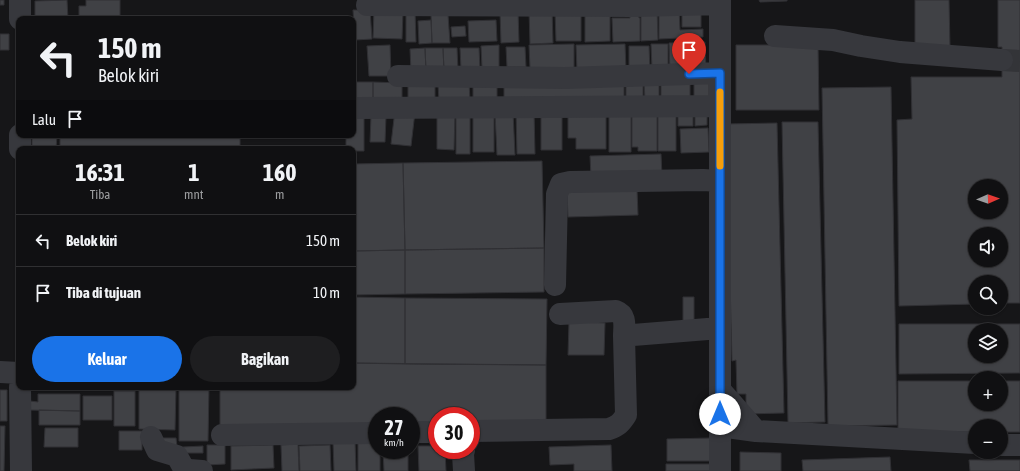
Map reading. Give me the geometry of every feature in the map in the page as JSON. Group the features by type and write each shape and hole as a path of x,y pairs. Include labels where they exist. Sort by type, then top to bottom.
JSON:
{"street":[{"path":"20,0 20,16"},
{"path":"366,5 634,6 720,2 720,471"},
{"path":"775,36 833,40 900,52 1002,60"},
{"path":"398,76 565,78 720,73"},
{"path":"357,108 720,106"},
{"path":"555,285 557,194 561,184 570,182 720,181"},
{"path":"480,431 609,429 622,422 626,415 623,315 616,311 560,314"},
{"path":"624,336 720,328"},
{"path":"0,372 16,373"},
{"path":"20,390 21,471"},
{"path":"720,390 756,431"},
{"path":"720,426 756,431 968,443"},
{"path":"222,435 368,433"},
{"path":"151,437 157,450 177,456 183,467 189,470 202,471"},
{"path":"1008,445 1020,445"},
{"path":"463,459 464,471"}],"building":[{"path":"0,0 4,0 4,5 0,5"},
{"path":"67,0 68,16 35,16 35,1"},
{"path":"86,0 120,0 120,16 79,16 79,6 86,6"},
{"path":"759,0 787,0 787,1 760,2"},
{"path":"915,0 949,0 950,47 915,47"},
{"path":"998,0 1020,0 1020,303 1008,303 1008,275 968,275 968,304 899,306 897,120 912,119 911,77 1002,77 1002,47 998,47"},
{"path":"638,8 640,18 640,41 613,42 612,18 630,18 629,9"},
{"path":"657,8 658,40 641,41 641,9"},
{"path":"659,8 679,8 680,30 703,29 703,37 659,39"},
{"path":"552,9 553,43 530,44 529,10"},
{"path":"353,10 370,10 372,39 356,40 356,16 353,16"},
{"path":"374,10 403,11 402,39 373,38"},
{"path":"581,10 581,41 556,41 555,11"},
{"path":"415,11 416,42 406,42 406,12"},
{"path":"518,11 519,42 501,43 500,12"},
{"path":"701,11 701,27 682,27 682,12"},
{"path":"585,12 610,12 610,41 585,42"},
{"path":"431,15 448,15 450,43 432,43"},
{"path":"431,20 432,43 419,44 418,21"},
{"path":"496,20 497,41 469,42 468,21"},
{"path":"465,26 466,36 452,37 451,27"},
{"path":"0,34 9,34 9,50 0,50"},
{"path":"705,42 706,71 670,72 669,43"},
{"path":"574,44 574,68 530,68 529,45"},
{"path":"625,44 626,70 577,71 576,45"},
{"path":"651,44 668,44 668,69 652,69"},
{"path":"390,45 391,76 369,76 367,46"},
{"path":"499,45 499,68 482,68 481,46"},
{"path":"736,45 818,45 819,110 736,110"},
{"path":"629,46 649,46 650,71 629,71"},
{"path":"506,47 525,47 526,67 507,67"},
{"path":"425,48 426,71 411,72 410,49"},
{"path":"425,48 443,48 444,71 426,71"},
{"path":"443,48 457,48 458,71 444,71"},
{"path":"460,48 479,48 480,69 461,69"},
{"path":"690,79 690,100 661,100 661,80"},
{"path":"694,79 709,79 709,100 694,100"},
{"path":"643,80 643,101 626,101 626,81"},
{"path":"644,80 659,80 659,100 645,101"},
{"path":"624,81 624,100 504,101 504,82"},
{"path":"356,82 373,82 373,104 356,103"},
{"path":"373,82 402,83 402,104 373,104"},
{"path":"469,82 470,101 439,102 438,83"},
{"path":"408,83 435,83 435,102 408,102"},
{"path":"473,83 497,84 497,101 473,99"},
{"path":"891,87 897,425 828,426 822,88"},
{"path":"693,107 693,126 678,126 678,108"},
{"path":"695,107 707,107 707,125 695,126"},
{"path":"632,108 657,108 657,151 638,151 638,147 632,147"},
{"path":"658,108 676,108 676,151 658,151"},
{"path":"456,109 470,110 470,154 456,154"},
{"path":"356,110 364,110 364,151 356,151 356,146 346,146 346,138 356,138"},
{"path":"395,110 415,112 411,146 391,144"},
{"path":"541,110 562,110 562,150 541,150"},
{"path":"516,111 534,111 535,154 517,154"},
{"path":"609,111 631,111 631,152 609,152"},
{"path":"513,112 515,155 497,155 495,113"},
{"path":"568,112 606,112 606,149 576,149 576,138 568,138"},
{"path":"437,113 455,113 454,150 437,149"},
{"path":"371,116 386,116 385,142 370,142"},
{"path":"473,116 494,116 494,152 473,152"},
{"path":"782,122 818,122 825,422 788,423"},
{"path":"777,123 784,413 746,414 746,394 737,394 736,360 732,361 726,124"},
{"path":"708,128 709,152 681,153 680,129"},
{"path":"32,138 57,138 56,146 32,146"},
{"path":"60,138 240,138 240,146 60,146"},
{"path":"661,154 662,176 591,177 590,156"},
{"path":"542,161 544,248 405,250 403,163"},
{"path":"403,163 405,250 356,251 356,164"},
{"path":"637,190 638,215 568,217 567,192"},
{"path":"544,248 544,292 405,294 405,250"},
{"path":"405,250 405,294 356,295 356,251"},
{"path":"356,297 405,298 405,364 356,363"},
{"path":"683,297 694,297 694,323 683,323"},
{"path":"405,298 547,299 546,365 405,364"},
{"path":"569,322 605,323 604,355 568,355"},
{"path":"899,324 968,324 968,363 1008,363 1008,324 1020,324 1020,373 1008,373 1008,371 968,371 968,373 899,374"},
{"path":"356,363 546,365 546,428 480,427 480,407 428,407 428,427 420,427 420,407 368,407 368,426 220,425 220,390 356,390"},
{"path":"898,381 968,381 968,411 1008,411 1008,381 1020,381 1020,432 1008,432 1008,419 968,419 968,432 898,432"},
{"path":"0,390 7,390 7,421 0,421"},
{"path":"139,390 176,390 175,430 139,429"},
{"path":"179,390 209,390 208,441 179,441"},
{"path":"114,391 135,391 135,426 114,426"},
{"path":"38,394 80,394 80,411 30,410 30,401 38,402"},
{"path":"83,396 112,396 112,420 83,420"},
{"path":"39,410 80,411 80,425 39,425"},
{"path":"0,426 5,426 4,471 0,471"},
{"path":"45,428 78,428 78,447 44,447"},
{"path":"119,431 142,431 142,450 119,450"},
{"path":"161,438 176,438 177,447 161,448"},
{"path":"711,438 712,461 667,461 667,439"},
{"path":"355,441 356,471 334,471 333,442"},
{"path":"368,441 368,459 380,459 380,471 358,471 358,442"},
{"path":"298,444 299,471 282,471 281,445"},
{"path":"207,445 225,445 225,464 207,465"},
{"path":"273,445 274,468 231,470 231,446"},
{"path":"330,445 331,471 300,471 299,446"},
{"path":"611,445 612,471 574,471 574,464 550,465 549,447"},
{"path":"203,446 203,453 183,453 183,447"},
{"path":"420,446 428,446 428,459 445,459 446,471 419,471"},
{"path":"740,452 781,453 781,471 740,471"},
{"path":"890,457 891,471 803,471 802,460"},
{"path":"383,459 408,459 408,471 384,471"},
{"path":"969,460 1020,460 1020,471 970,471"},
{"path":"666,464 712,464 712,471 666,471"}],"tunnel":[{"path":"1002,60 1020,61"}],"slow traffic":[{"path":"720,92 720,166"}],"route":[{"path":"689,74 720,73 720,414"}]}
